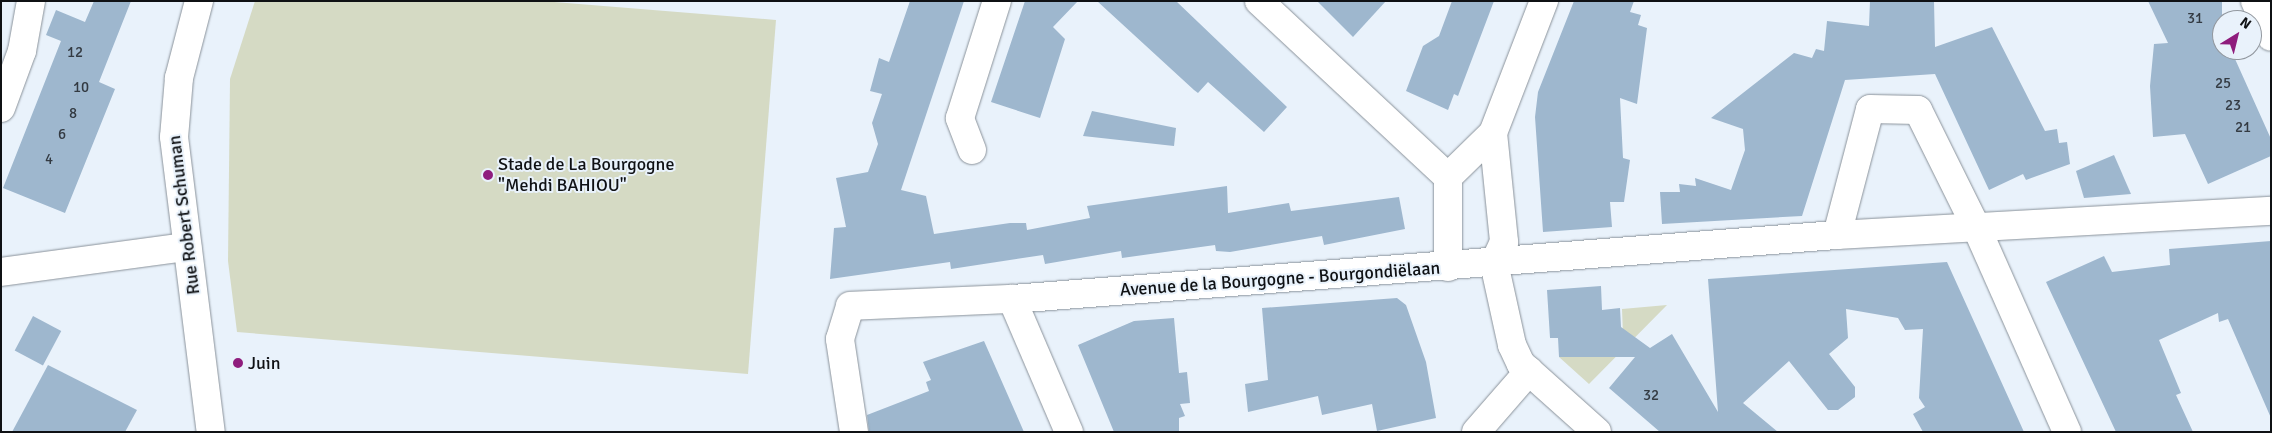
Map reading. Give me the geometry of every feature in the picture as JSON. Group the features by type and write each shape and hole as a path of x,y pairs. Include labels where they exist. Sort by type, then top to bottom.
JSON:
{"street":[{"path":"1,108 22,51 31,1"},
{"name":"Rue Robert Schuman","path":"199,1 179,78 174,121 187,247 211,432"},
{"path":"972,150 960,118 997,1"},
{"path":"1259,1 1448,177"},
{"path":"1448,267 1448,177 1493,133 1544,1"},
{"path":"2255,1 2271,37"},
{"path":"1838,235 1870,110 1918,110 1978,231 2067,432"},
{"path":"1493,133 1504,242 1494,263 1512,345 1529,371 1597,432"},
{"name":"Avenue de la Bourgogne - Bourgondiëlaan","path":"854,432 840,339 850,306 1012,299 1448,267 1838,235 1978,231 2271,211"},
{"path":"1,272 187,247"},
{"path":"1012,299 1069,432"},
{"path":"1476,432 1529,371"}],"green space":[{"path":"255,1 542,1 776,20 748,374 237,332 228,261 230,79"},
{"path":"1667,305 1589,384 1559,357 1600,357 1623,335 1622,309"}],"building":[{"path":"94,1 131,1 99,82 115,89 65,213 3,188 61,41 46,35 56,10 85,22"},
{"path":"910,1 964,1 901,190 926,196 934,234 1010,223 1026,223 1027,230 1090,218 1087,206 1227,186 1228,213 1289,203 1291,211 1399,197 1405,229 1324,245 1322,236 1230,252 1216,251 1215,245 1122,258 1121,251 1045,264 1043,255 951,269 950,262 830,279 834,228 846,227 836,178 868,172 878,144 872,123 882,94 870,91 879,58 889,62"},
{"path":"1025,1 1078,1 1053,27 1065,39 1040,118 991,102"},
{"path":"1097,1 1176,1 1287,107 1264,132 1208,82 1198,93 1194,90"},
{"path":"1317,1 1386,1 1353,37"},
{"path":"1452,1 1494,1 1458,96 1454,94 1448,110 1406,91 1423,46 1439,36"},
{"path":"1574,1 1634,1 1630,12 1641,15 1638,25 1647,28 1637,104 1620,98 1623,158 1630,160 1624,202 1610,202 1612,227 1543,232 1535,117 1538,92"},
{"path":"1870,1 1934,1 1935,47 1992,27 2045,131 2057,129 2059,143 2067,142 2070,164 2026,180 2023,174 1989,190 1935,74 1845,80 1802,216 1662,224 1660,192 1680,192 1679,184 1696,186 1695,178 1731,190 1745,150 1743,129 1711,118 1794,53 1812,58 1816,49 1824,51 1827,21 1869,26"},
{"path":"2148,1 2222,1 2222,10 2212,10 2212,60 2235,60 2271,139 2271,156 2208,184 2185,134 2153,137 2150,86 2154,44 2168,43"},
{"path":"1092,111 1176,128 1174,146 1083,136"},
{"path":"2114,155 2131,194 2084,198 2076,171"},
{"path":"2271,241 2271,418 2228,319 2219,322 2218,313 2159,340 2181,393 2176,395 2193,432 2116,432 2046,282 2104,256 2112,272 2170,265 2169,249"},
{"path":"1947,262 2024,432 1923,432 1913,414 1925,407 1919,398 1923,329 1905,330 1898,318 1846,309 1848,338 1829,354 1855,387 1855,397 1838,410 1828,410 1789,361 1743,403 1778,432 1660,432 1609,388 1635,357 1559,357 1558,338 1550,338 1547,290 1601,286 1602,310 1620,308 1621,327 1650,348 1672,334 1718,412 1708,279"},
{"path":"1397,298 1406,305 1426,362 1436,418 1377,431 1372,404 1322,415 1318,396 1248,412 1245,384 1268,380 1262,308"},
{"path":"33,316 61,331 43,365 15,350"},
{"path":"1174,318 1179,373 1187,372 1190,403 1180,404 1185,416 1179,418 1179,432 1114,432 1078,345 1134,321"},
{"path":"984,341 1024,432 869,432 867,415 929,391 926,382 931,380 923,362"},
{"path":"48,365 137,410 125,432 12,432"}],"place":[{"name":"Stade de La Bourgogne \"Mehdi BAHIOU\"","path":"488,175"},
{"name":"Juin","path":"238,363"}]}
